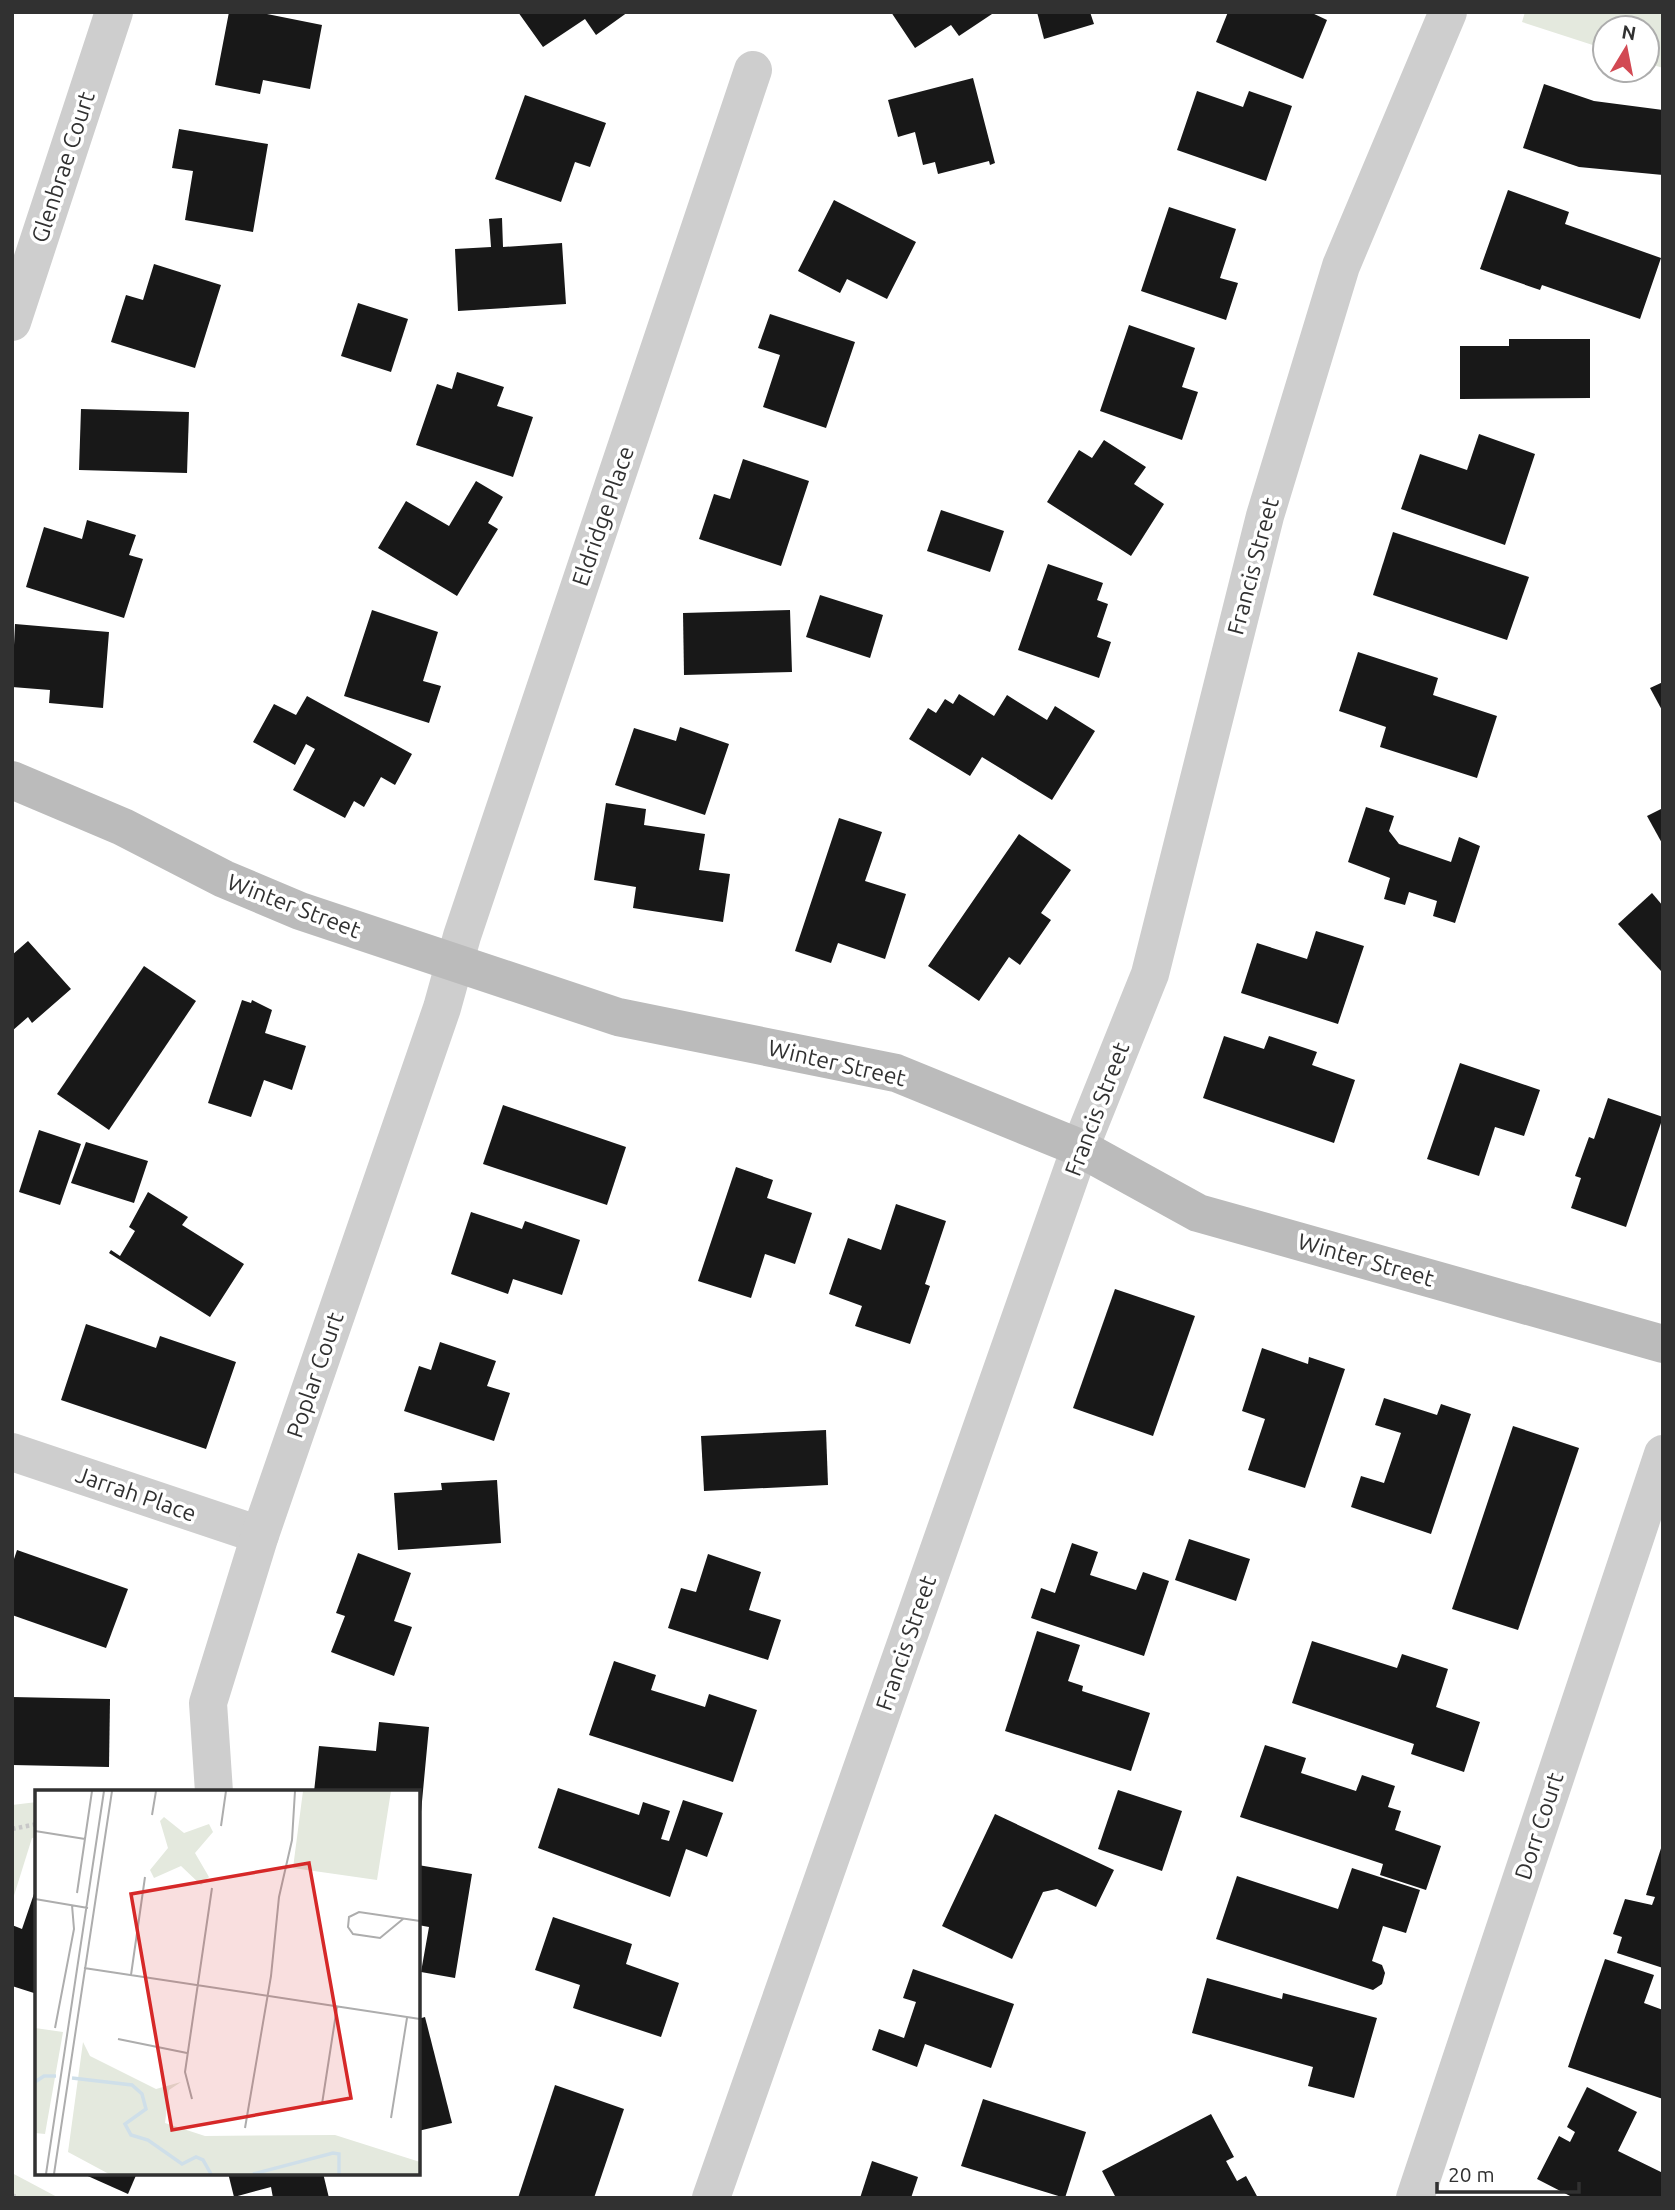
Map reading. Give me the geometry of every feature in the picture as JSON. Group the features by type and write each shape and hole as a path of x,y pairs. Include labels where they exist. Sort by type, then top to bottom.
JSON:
{"street":[{"name":"Glenbrae Court","path":"12,321 114,12"},
{"name":"Francis Street","path":"711,2198 1080,1148 1150,974 1265,516 1341,266 1448,12"},
{"name":"Eldridge Place","path":"453,963 753,70"},
{"name":"Winter Street","path":"12,780 123,827 224,879 275,901 453,963 618,1017 896,1073 1080,1148 1198,1213 1663,1344"},
{"name":"Poplar Court","path":"214,1790 208,1703 260,1535 442,1008 453,963"},
{"name":"Jarrah Place","path":"12,1452 260,1535"},
{"name":"Dorr Court","path":"1415,2198 1663,1454"}],"path":[{"path":"12,1829 35,1824"},
{"path":"12,2195 18,2198"}],"shaded area":[{"path":"1525,12 1663,12 1663,68 1661,14 1591,14 1591,44 1522,22"},
{"path":"35,1802 35,1837 32,1838 12,1902 12,1805"},
{"path":"12,2173 59,2198 12,2198"}],"building":[{"path":"229,12 257,12 322,25 310,89 263,80 260,94 215,85"},
{"path":"518,12 628,12 596,35 585,19 543,47"},
{"path":"891,12 995,12 959,36 951,25 915,48"},
{"path":"1037,12 1090,12 1094,24 1044,39"},
{"path":"1228,12 1310,12 1327,20 1303,79 1216,42"},
{"path":"973,78 995,163 990,165 989,161 938,174 935,162 923,165 915,132 898,137 888,100"},
{"path":"1544,84 1594,101 1663,110 1663,175 1579,167 1523,148"},
{"path":"1197,91 1243,107 1249,91 1292,106 1266,181 1177,150"},
{"path":"525,95 606,123 590,167 575,162 561,202 495,179"},
{"path":"179,129 268,144 253,232 185,220 193,171 172,168"},
{"path":"1508,190 1569,212 1565,224 1661,258 1640,319 1542,285 1540,290 1480,269"},
{"path":"834,200 916,242 887,299 847,279 840,293 798,271"},
{"path":"1169,207 1236,229 1220,278 1238,283 1226,320 1141,291"},
{"path":"502,218 503,247 562,243 566,304 458,311 455,249 491,247 489,219"},
{"path":"154,264 221,285 195,368 111,342 126,295 143,300"},
{"path":"358,303 408,319 391,372 341,356"},
{"path":"770,314 855,342 826,428 763,407 780,355 758,348"},
{"path":"1129,325 1195,348 1182,387 1198,392 1182,440 1100,411"},
{"path":"1509,339 1590,339 1590,398 1460,399 1460,346 1509,346"},
{"path":"457,372 504,387 497,406 533,417 513,477 416,445 437,384 452,389"},
{"path":"81,409 189,412 187,473 79,470"},
{"path":"1479,434 1535,454 1505,545 1401,509 1420,454 1467,470"},
{"path":"1104,440 1146,467 1134,484 1164,504 1131,556 1047,502 1079,450 1092,458"},
{"path":"743,459 809,481 781,566 699,539 714,494 730,499"},
{"path":"476,481 503,497 488,523 498,529 457,596 378,548 406,501 449,526"},
{"path":"941,510 1004,531 990,572 927,551"},
{"path":"87,520 136,535 129,555 143,559 124,618 26,587 44,527 82,539"},
{"path":"1393,532 1529,577 1507,640 1373,595"},
{"path":"1048,564 1103,583 1097,600 1108,604 1097,637 1111,642 1099,678 1018,650"},
{"path":"820,595 883,615 870,658 806,637"},
{"path":"372,610 438,632 423,681 441,686 429,723 344,696"},
{"path":"790,610 792,672 684,675 683,613"},
{"path":"15,624 109,632 103,708 49,703 50,690 12,687"},
{"path":"1358,652 1438,678 1433,695 1497,716 1477,778 1380,747 1386,727 1339,711"},
{"path":"1663,682 1663,712 1650,688"},
{"path":"959,694 994,716 1007,695 1047,720 1055,706 1095,731 1052,800 982,757 970,776 909,739 928,708 936,713 945,699 953,704"},
{"path":"307,696 412,754 395,785 381,777 364,807 354,801 345,818 293,790 315,749 306,744 295,765 253,742 274,704 296,715"},
{"path":"680,727 729,744 705,815 615,785 634,728 676,741"},
{"path":"606,803 646,809 644,825 705,834 699,870 730,874 723,922 633,908 636,887 594,880"},
{"path":"1366,807 1394,816 1389,831 1399,844 1451,862 1459,837 1480,846 1455,923 1433,916 1437,901 1409,892 1405,905 1384,899 1390,878 1348,862"},
{"path":"1663,808 1663,845 1647,816"},
{"path":"839,818 882,832 865,881 906,894 885,959 838,943 831,963 795,951"},
{"path":"1019,834 1071,870 1041,913 1051,920 1020,965 1009,957 979,1001 928,966"},
{"path":"1652,893 1663,906 1661,971 1618,924"},
{"path":"1316,931 1364,946 1338,1024 1241,993 1257,943 1307,959"},
{"path":"28,941 71,989 32,1023 28,1017 12,1031 12,955"},
{"path":"144,966 196,1001 109,1130 57,1094"},
{"path":"242,1000 251,1003 252,1000 272,1010 265,1033 306,1046 292,1090 264,1080 251,1117 208,1103"},
{"path":"1224,1036 1264,1049 1269,1036 1317,1052 1312,1065 1355,1080 1334,1143 1203,1098"},
{"path":"1460,1063 1540,1090 1524,1136 1495,1127 1479,1176 1427,1159"},
{"path":"1608,1098 1663,1117 1626,1227 1571,1208 1581,1178 1575,1176 1589,1137 1594,1139"},
{"path":"503,1105 626,1147 607,1205 483,1164"},
{"path":"39,1130 81,1144 60,1205 19,1192"},
{"path":"86,1142 148,1161 134,1203 71,1183"},
{"path":"736,1167 773,1180 767,1198 812,1213 795,1264 765,1254 751,1298 698,1281"},
{"path":"148,1192 188,1217 182,1225 244,1264 210,1317 109,1253 111,1250 120,1256 135,1231 129,1227"},
{"path":"896,1204 946,1221 925,1284 930,1286 910,1344 855,1326 862,1306 829,1294 848,1238 881,1250"},
{"path":"471,1212 522,1229 525,1221 580,1240 562,1295 513,1279 508,1294 451,1274"},
{"path":"1115,1289 1195,1316 1153,1436 1073,1408"},
{"path":"86,1324 156,1348 160,1336 236,1362 206,1449 61,1400"},
{"path":"440,1342 496,1361 487,1386 510,1393 494,1441 404,1411 419,1366 431,1370"},
{"path":"1262,1348 1308,1364 1309,1357 1345,1369 1305,1488 1248,1470 1265,1419 1242,1411"},
{"path":"1384,1398 1437,1415 1441,1404 1471,1414 1431,1534 1351,1507 1361,1476 1384,1483 1401,1433 1375,1425"},
{"path":"1513,1426 1579,1448 1518,1630 1452,1609"},
{"path":"826,1430 828,1485 704,1491 701,1436"},
{"path":"497,1480 501,1543 398,1550 394,1493 442,1490 441,1483"},
{"path":"1189,1539 1250,1559 1236,1601 1175,1580"},
{"path":"1072,1543 1098,1552 1090,1575 1136,1590 1143,1572 1169,1581 1144,1656 1031,1618 1041,1588 1055,1593"},
{"path":"17,1550 128,1589 106,1648 12,1615 12,1565"},
{"path":"358,1553 411,1573 394,1621 412,1627 394,1676 331,1652 345,1616 336,1613"},
{"path":"708,1554 761,1572 749,1610 781,1620 768,1660 668,1628 681,1588 696,1592"},
{"path":"1037,1631 1080,1645 1068,1681 1083,1686 1082,1691 1150,1713 1131,1771 1005,1731"},
{"path":"1312,1641 1397,1668 1402,1654 1448,1669 1436,1707 1480,1722 1464,1772 1411,1754 1414,1744 1292,1703"},
{"path":"614,1661 656,1675 651,1690 705,1707 709,1694 757,1710 733,1782 589,1735"},
{"path":"12,1697 110,1699 109,1767 12,1765"},
{"path":"379,1722 429,1727 421,1812 420,1790 314,1790 319,1746 376,1751"},
{"path":"1265,1745 1306,1758 1301,1773 1356,1791 1362,1775 1395,1786 1388,1807 1401,1811 1395,1830 1441,1846 1426,1890 1380,1875 1383,1864 1240,1817"},
{"path":"558,1788 639,1815 643,1802 670,1811 661,1839 669,1841 683,1800 723,1813 707,1857 686,1849 670,1897 538,1848"},
{"path":"1118,1790 1182,1811 1162,1871 1098,1849"},
{"path":"995,1814 1114,1870 1096,1907 1057,1889 1043,1892 1012,1959 942,1926"},
{"path":"1663,1842 1663,1968 1617,1953 1622,1937 1613,1934 1625,1899 1652,1905 1655,1897 1646,1895"},
{"path":"420,1865 472,1874 455,1978 421,1972 429,1927 420,1925"},
{"path":"1352,1868 1420,1890 1406,1933 1383,1926 1372,1961 1382,1965 1385,1973 1382,1984 1373,1990 1216,1939 1237,1876 1338,1909"},
{"path":"35,1891 35,1993 12,1986 12,1925 22,1929"},
{"path":"553,1917 632,1944 626,1964 679,1983 661,2037 573,2008 580,1985 535,1970"},
{"path":"1605,1959 1654,1975 1644,2003 1663,2010 1663,2099 1568,2067"},
{"path":"913,1969 1014,2004 991,2068 925,2044 917,2067 872,2050 879,2029 904,2038 916,2002 903,1998"},
{"path":"1207,1978 1282,1999 1283,1993 1377,2018 1354,2098 1308,2086 1313,2067 1192,2033"},
{"path":"425,2017 452,2123 420,2131 420,2018"},
{"path":"555,2085 624,2109 594,2198 518,2198"},
{"path":"1587,2087 1637,2112 1618,2151 1663,2173 1663,2198 1574,2198 1537,2179 1559,2136 1570,2142 1575,2132 1567,2127"},
{"path":"983,2099 1086,2132 1065,2198 961,2166"},
{"path":"1211,2114 1234,2157 1226,2161 1237,2181 1246,2176 1258,2198 1116,2198 1102,2171"},
{"path":"872,2161 918,2177 911,2198 860,2198"},
{"path":"85,2175 136,2175 128,2194"},
{"path":"228,2175 323,2175 329,2198 273,2198 271,2187 234,2197"}]}
